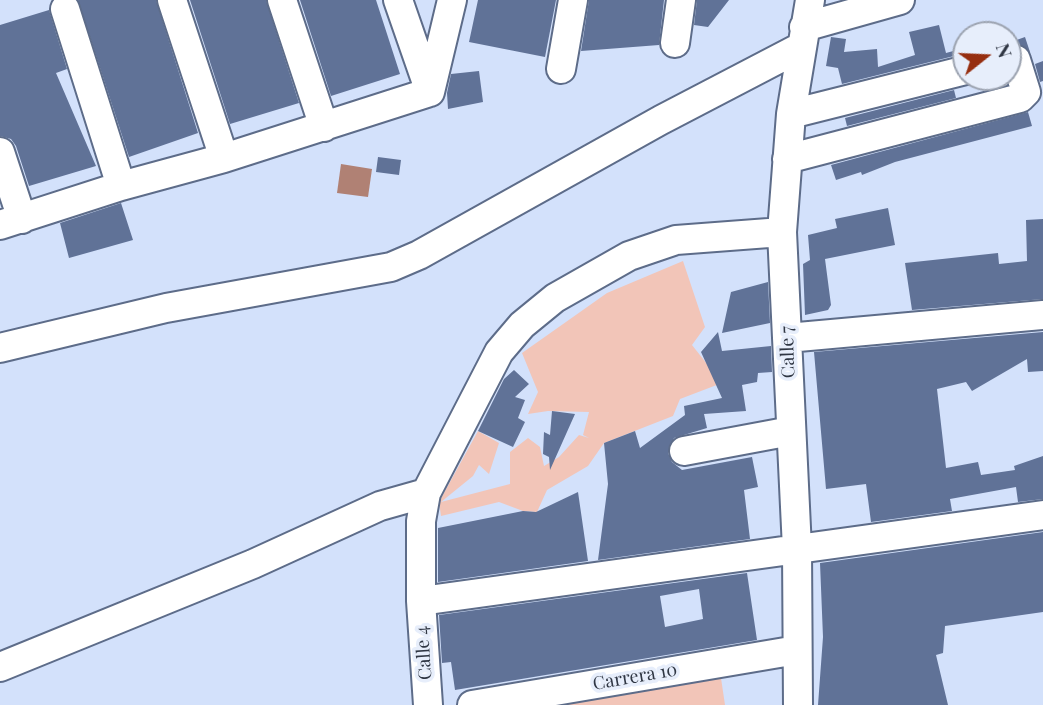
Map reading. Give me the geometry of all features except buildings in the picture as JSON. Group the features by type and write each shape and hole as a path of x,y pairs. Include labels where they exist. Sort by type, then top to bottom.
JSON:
{"street":[{"path":"172,0 224,158"},
{"path":"282,0 324,127"},
{"path":"398,0 430,92"},
{"path":"430,92 452,0"},
{"path":"561,69 573,0"},
{"path":"675,43 681,0"},
{"name":"Calle 7","path":"798,705 797,549 782,233 791,114 810,0"},
{"path":"0,348 166,307 391,267 419,255 661,120 803,37 901,0"},
{"path":"65,9 121,186"},
{"path":"791,114 952,74"},
{"path":"787,159 1020,98 1026,92 1022,79"},
{"path":"0,152 11,222 430,92"},
{"name":"Calle 4","path":"428,705 421,601 421,521 426,493 499,352 522,325 555,298 629,256 676,240 782,233"},
{"path":"787,329 1043,315"},
{"path":"684,451 791,431"},
{"path":"0,667 253,564 380,506 426,493"},
{"path":"421,601 1043,515"},
{"name":"Carrera 10","path":"472,705 797,650"}],"shaded area":[{"path":"341,164 372,169 368,197 337,193"},
{"path":"683,261 705,327 692,345 722,383 680,399 673,416 604,443 588,466 547,490 537,512 523,511 499,502 441,516 439,502 478,431 499,443 489,474 479,465 473,476 441,502 510,484 510,452 528,438 540,447 544,466 559,457 579,435 589,438 583,435 589,412 548,411 528,414 538,392 522,353 607,293"},
{"path":"721,678 725,705 529,705"}]}
